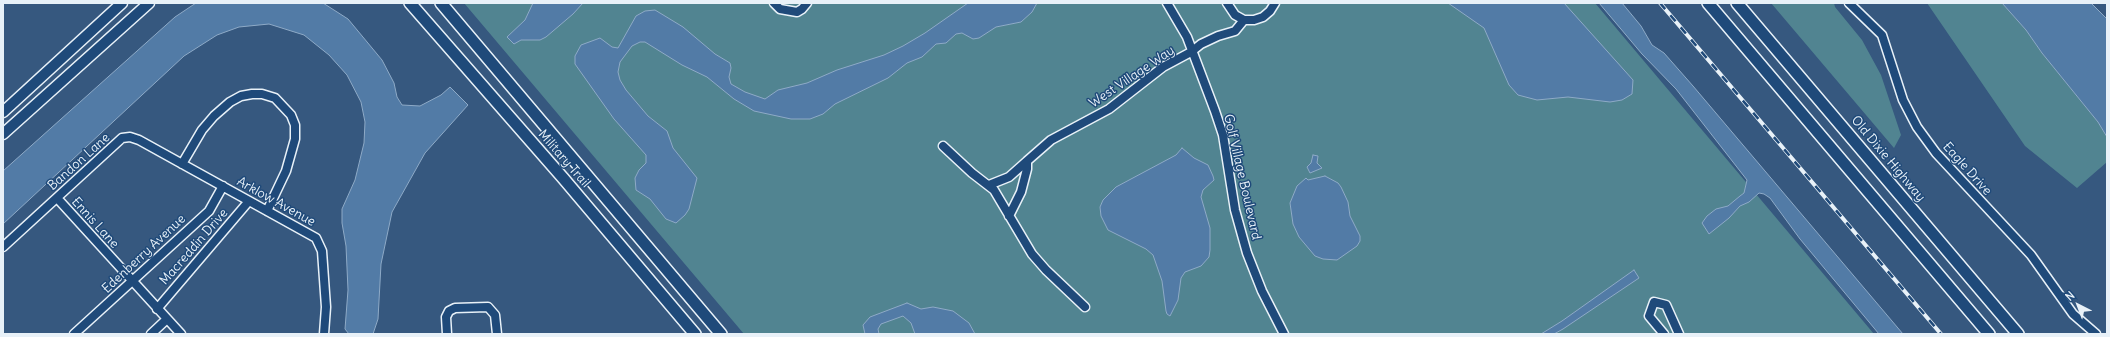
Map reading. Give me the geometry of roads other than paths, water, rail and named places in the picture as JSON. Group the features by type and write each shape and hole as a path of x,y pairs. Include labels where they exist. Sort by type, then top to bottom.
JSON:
{"main road":[{"name":"Military Trail","path":"410,3 563,178 695,334"},
{"name":"Military Trail","path":"441,3 721,334"},
{"path":"1708,3 1989,334"},
{"name":"Old Dixie Highway","path":"1737,3 2018,334"}],"street":[{"path":"3,112 122,3"},
{"path":"3,134 149,3"},
{"path":"774,3 780,10 797,12 807,3"},
{"name":"Golf Village Boulevard","path":"1167,3 1187,37 1191,52 1223,135 1235,210 1247,254 1262,291 1284,334"},
{"path":"1227,3 1235,15 1244,20 1254,20 1263,17 1270,11 1274,3"},
{"name":"Eagle Drive","path":"1849,3 1882,35 1903,100 1917,127 1936,153 2019,241 2074,314 2096,334"},
{"name":"West Village Way","path":"990,185 1009,177 1055,137 1109,110 1163,67 1191,52 1201,44 1218,36 1235,31 1244,20"},
{"path":"182,164 202,130 214,116 230,102 241,96 252,94 262,94 275,98 291,115 295,125 295,139 286,171 266,211"},
{"name":"Bandon Lane","path":"3,247 122,138 130,137 139,140 223,186"},
{"path":"943,146 972,173 990,185 1032,254 1046,270 1085,307"},
{"path":"1009,216 1021,192 1027,169 1027,161"},
{"name":"Arklow Avenue","path":"223,186 316,238 319,242 326,307 324,334"},
{"name":"Edenberry Avenue","path":"74,334 208,211 223,186"},
{"name":"Ennis Lane","path":"57,198 181,334"},
{"name":"Macreddin Drive","path":"157,309 248,201"},
{"path":"1664,334 1649,316 1654,302 1666,305 1679,334"},
{"path":"447,334 446,317 449,311 455,308 488,307 495,315 497,334"},
{"path":"151,334 167,319"}],"water":[{"path":"196,3 323,3 348,19 382,60 394,83 397,97 402,105 420,106 441,95 450,87 468,105 425,153 392,212 381,264 378,319 373,334 349,334 345,329 348,290 346,246 342,223 342,209 355,180 364,143 365,122 361,102 347,75 329,55 304,35 269,24 239,27 217,35 184,56 3,224 3,171 175,17"},
{"path":"533,3 583,3 573,14 546,37 540,40 521,40 514,44 507,37 525,20"},
{"path":"968,3 1037,3 1032,12 1021,22 996,27 979,38 973,39 962,33 956,34 946,43 936,44 922,57 907,63 888,78 835,104 823,114 810,119 791,119 754,111 734,99 707,77 682,65 645,42 640,42 632,46 620,62 618,72 620,80 626,90 648,116 667,131 673,148 697,178 689,209 676,223 666,219 650,199 636,190 635,178 639,170 646,163 646,155 614,119 575,64 575,56 581,45 600,38 612,47 618,48 636,16 645,11 655,10 683,27 715,54 730,63 731,68 729,77 731,84 745,92 765,99 778,90 807,83 837,70 884,55 925,33"},
{"path":"1448,3 1564,3 1633,80 1632,94 1622,100 1610,102 1568,97 1537,100 1518,95 1509,85 1484,28"},
{"path":"1599,3 1622,3 1641,26 1652,45 1664,53 1693,86 1903,334 1879,334 1800,239 1770,198 1764,194 1759,193 1749,202 1740,206 1729,218 1709,234 1702,223 1707,216 1716,209 1728,206 1744,193 1747,180 1676,89 1642,54"},
{"path":"2002,3 2091,3 2107,19 2107,137 2098,122 2042,53 2026,30"},
{"path":"1182,148 1194,158 1208,165 1213,176 1214,180 1203,190 1201,197 1210,228 1210,250 1209,257 1201,266 1185,272 1181,278 1178,300 1170,316 1166,311 1162,281 1153,255 1146,249 1108,230 1101,216 1100,207 1103,200 1116,187 1176,155"},
{"path":"1313,155 1318,156 1317,163 1322,168 1310,173 1307,167 1311,163"},
{"path":"1325,176 1338,183 1341,187 1348,202 1350,216 1360,236 1360,241 1357,246 1337,260 1323,259 1315,256 1299,237 1293,224 1290,203 1297,186 1306,178 1308,180"},
{"path":"1634,270 1639,278 1563,329 1554,334 1541,334 1562,321"},
{"path":"907,303 921,309 933,307 953,311 969,323 975,334 915,334 911,323 903,316 881,324 878,329 879,334 865,334 863,325 870,317"}],"railway":[{"path":"1660,3 1941,334"}]}
